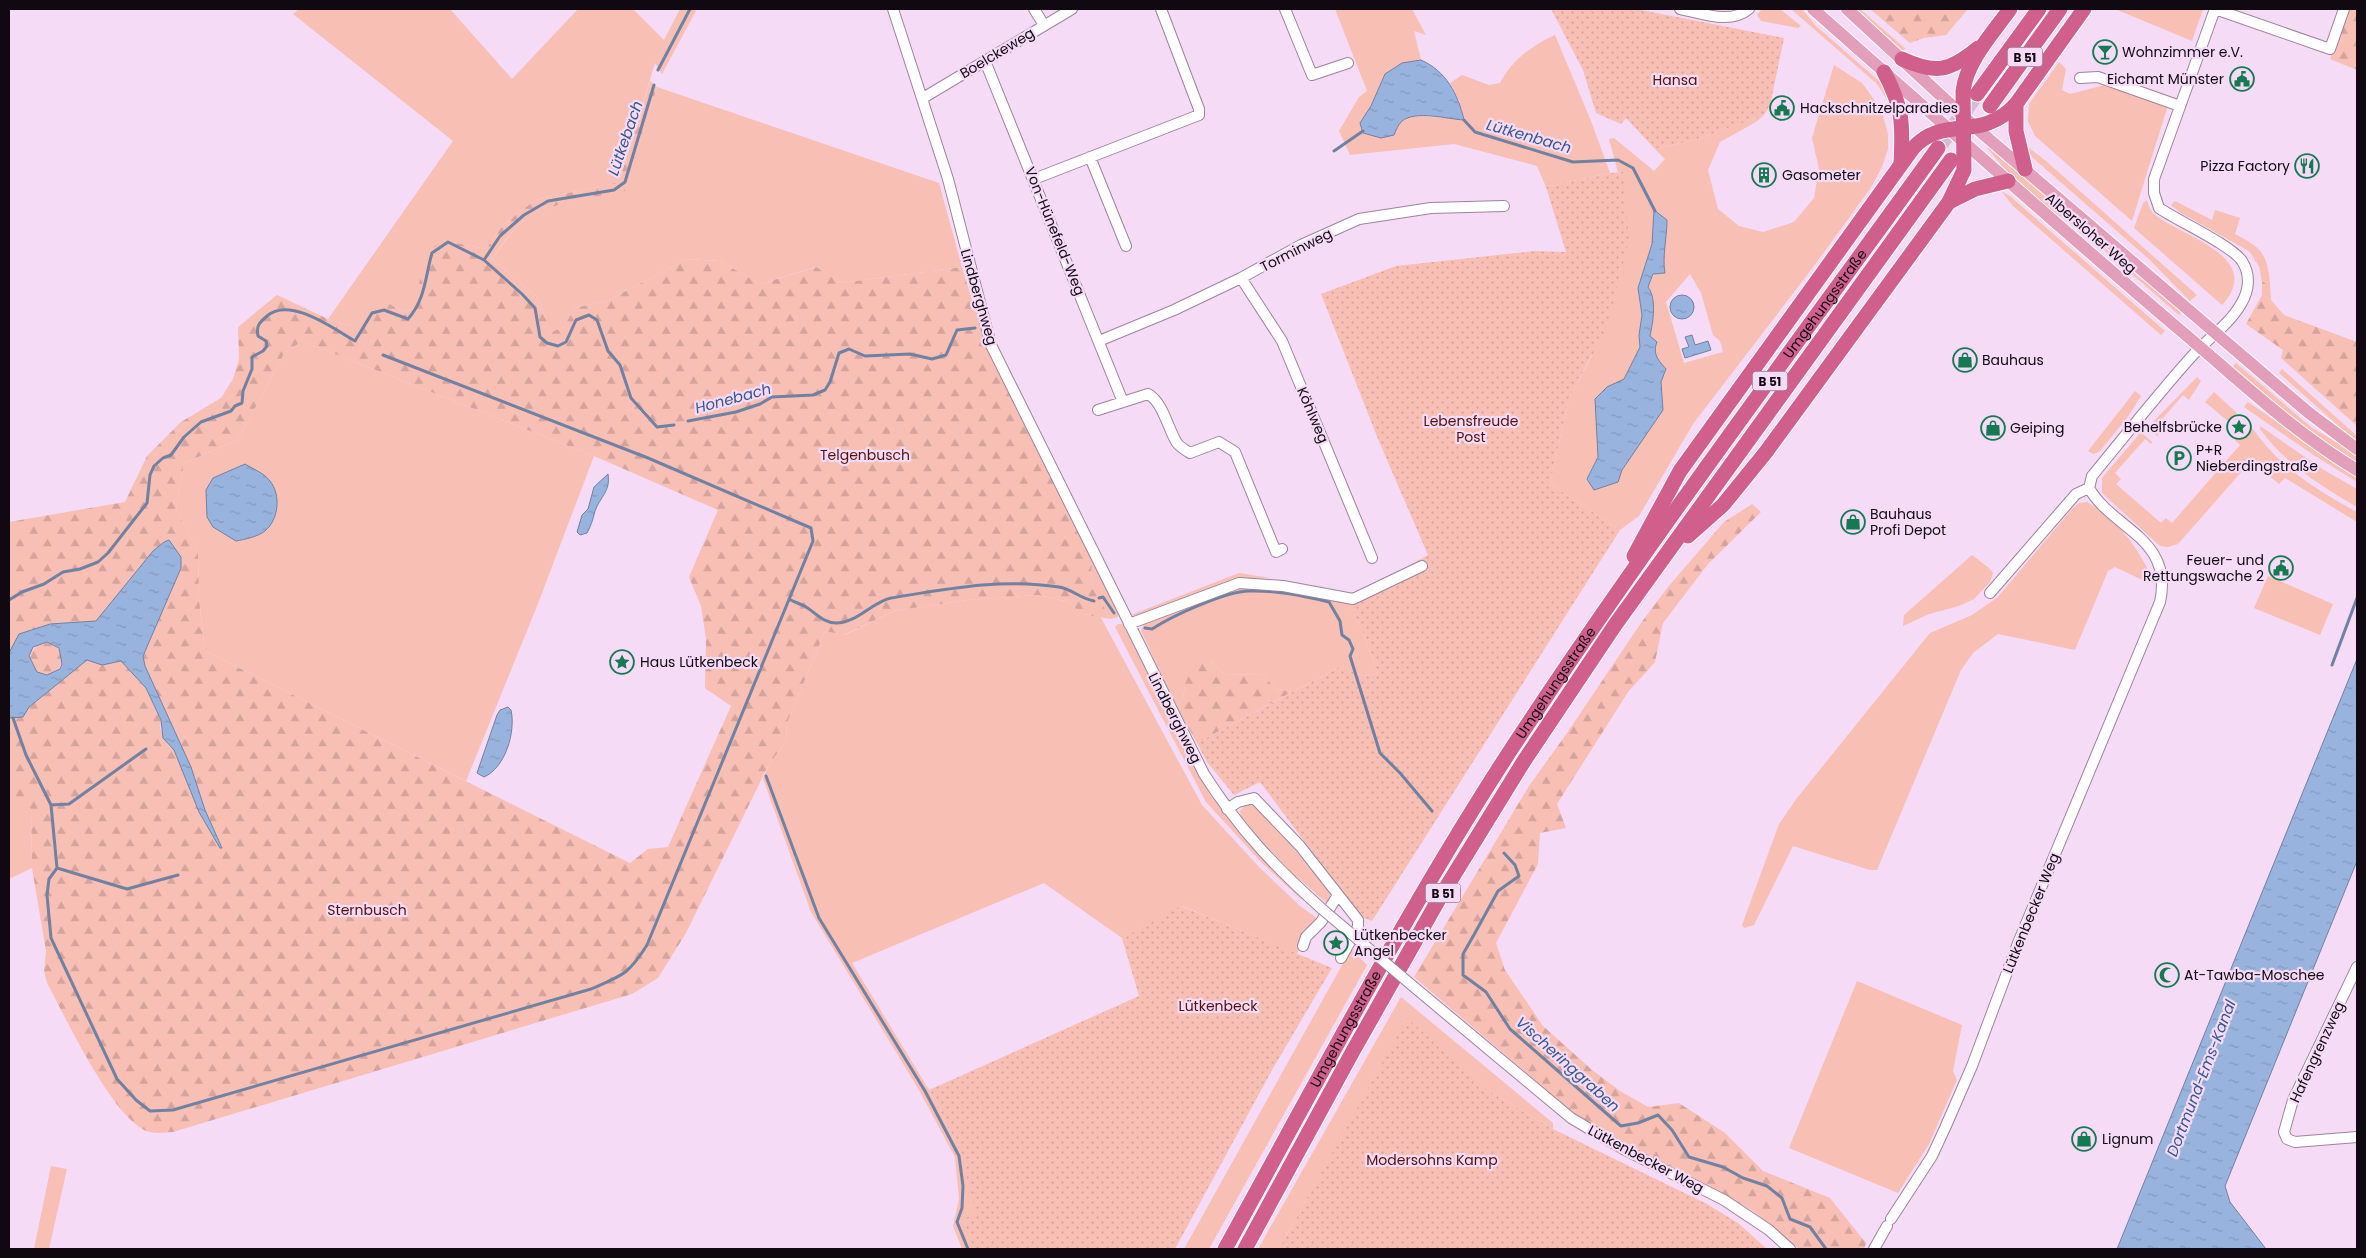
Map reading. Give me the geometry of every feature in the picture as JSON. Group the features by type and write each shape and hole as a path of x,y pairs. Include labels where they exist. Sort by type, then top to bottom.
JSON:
{"highway":[{"name":"B 51","path":"1668,553 1724,505 1766,452 1949,202 1964,170 1963,128 1966,79 1987,41 2010,9"},
{"name":"B 51","path":"1977,94 2039,9"},
{"name":"B 51","path":"1990,106 2060,9"},
{"name":"B 51","path":"1602,615 1680,471 1900,163 1923,138 1998,120 2016,104 2084,9"},
{"name":"B 51","path":"1902,59 1925,69 1945,68 1960,62 1987,41"},
{"path":"1884,72 1893,88 1901,112 1900,163"},
{"path":"2016,104 2016,131 2025,169"},
{"name":"Umgehungsstraße","path":"1225,1249 1424,890 1509,753 1602,615 1938,148"},
{"name":"Umgehungsstraße","path":"1245,1249 1353,1051 1439,899 1524,761 1615,625 1951,160"},
{"name":"B 51","path":"1949,202 1975,189 2008,181"}],"main road":[{"name":"Albersloher Weg","path":"1814,9 1884,72 2025,169 2309,413 2357,448"},
{"name":"Albersloher Weg","path":"1847,9 1902,59 2008,181 2076,242 2289,423 2357,470"}],"street":[{"name":"Lindberghweg","path":"893,9 948,179 991,345 1187,744 1226,809 1274,865 1322,909"},
{"path":"1034,9 1044,25"},
{"name":"Boelckeweg","path":"923,98 1072,9"},
{"path":"1034,179 1199,115 1199,109 1161,9"},
{"path":"1286,9 1312,76 1348,63"},
{"path":"1680,9 1727,18 1736,17 1749,9"},
{"path":"1990,593 2076,494 2089,488 2092,476 2200,347 2217,332 2244,299 2248,288 2246,269 2242,261 2229,250 2159,208 2153,189 2154,179 2215,9 2330,49 2344,9"},
{"name":"Von-Hünefeld-Weg","path":"985,60 1123,402"},
{"path":"2080,78 2098,77 2180,106"},
{"path":"1090,157 1126,246"},
{"name":"Torminweg","path":"1099,340 1174,310 1241,278 1301,245 1358,219 1431,208 1504,206"},
{"name":"Köhlweg","path":"1241,278 1282,341 1372,558"},
{"path":"1098,410 1142,395 1152,396 1178,445 1190,453 1219,442 1235,452 1276,552 1282,549"},
{"name":"Lütkenbecker Weg","path":"1874,1249 1932,1156 1945,1128 1972,1066 2021,936 2160,602 2161,577 2147,542 2098,500 2089,488"},
{"path":"1129,624 1239,583 1283,586 1352,599 1422,566"},
{"path":"1226,809 1238,802 1254,798 1300,846 1358,920 1358,927 1341,958"},
{"path":"1303,946 1306,937 1320,922 1338,895"},
{"name":"Lütkenbecker Weg","path":"1322,909 1571,1118 1625,1150 1724,1200 1762,1225 1790,1249"},
{"name":"Hafengrenzweg","path":"2357,966 2293,1100 2284,1132 2287,1139 2305,1142 2357,1137"}],"green space":[{"path":"299,9 450,9 512,79 578,9 633,9 664,40 680,9 697,9 662,74 655,63 619,182 535,200 504,224 486,249 446,241 413,309 404,312 386,302 351,326 328,319 453,141 293,14"},
{"path":"1335,9 1412,9 1426,35 1414,31 1421,60 1402,63 1385,74 1371,106 1360,123 1400,123 1408,117 1424,116 1446,118 1460,102 1450,83 1462,75 1489,85 1500,83 1510,67 1523,54 1555,35 1591,121 1610,173 1546,187 1537,166 1454,144 1350,155 1339,131 1359,97 1367,91"},
{"name":"Hansa","path":"1551,9 1636,9 1784,38 1770,105 1764,115 1698,139 1655,149 1626,118 1621,124 1596,113 1583,70"},
{"path":"1762,9 1780,9 1801,26 1798,28 1761,21 1757,15"},
{"path":"1791,9 1802,9 1815,25 1879,81 1886,90 1890,104 1877,84"},
{"path":"1855,9 1860,9 1906,49 1901,50"},
{"path":"1870,9 1968,9 1946,35 1924,38 1910,43"},
{"path":"2115,9 2203,9 2192,41"},
{"path":"2347,9 2357,9 2357,70 2330,59"},
{"path":"2059,62 2066,69 2062,90 2070,94 2105,85 2168,105 2132,221 2035,136 2028,121 2029,104"},
{"path":"1834,65 1862,83 1881,109 1888,134 1888,149 1882,167 1870,189 1814,266 1693,424 1639,516 1620,530 1550,484 1569,398 1592,356 1623,172 1618,172 1609,139 1614,138 1654,171 1665,159 1655,149 1698,139 1764,115 1756,122 1720,142 1708,170 1718,209 1739,226 1763,232 1794,222 1814,198 1819,169 1812,138","holes":["1654,210 1662,259 1648,287 1653,319 1650,336 1657,358 1666,370 1661,382 1663,410 1622,470 1618,482 1587,479 1598,457 1624,379 1640,347 1639,335 1642,315 1638,288 1652,244","1690,274 1701,293 1713,335 1720,341 1723,352 1684,363 1666,302"]},
{"path":"650,81 657,87 625,191 573,201 533,214 515,228 492,259 537,297 551,332 564,327 574,308 607,301 687,259 720,261 760,284 816,267 841,283 962,267 986,345 1092,560 1091,582 1110,619 1081,614 1069,602 1038,595 967,600 894,611 844,635 825,631 787,723 786,742 769,764 686,933 658,978 632,994 173,1132 150,1132 136,1125 122,1110 92,1067 47,983 44,971 46,951 32,868 31,808 9,808 9,718 23,716 29,707 87,660 102,665 121,661 146,688 161,721 160,728 168,745 174,750 199,812 222,848 205,810 191,767 145,666 143,656 181,568 164,542 153,551 96,621 50,624 9,653 9,522 125,502 147,456 181,422 221,398 233,379 239,359 238,327 277,295 328,319 351,326 371,306 386,302 404,312 413,309 427,249 446,241 486,249 504,224 535,200 619,182","holes":["302,341 594,456 718,510 689,577 701,606 706,639 705,688 731,706 668,847 648,849 630,863 205,651 199,599 198,553 176,509 184,463 238,440 284,354"]},
{"path":"657,87 939,183 962,267 841,283 815,267 760,284 720,261 687,259 607,301 574,308 564,327 551,332 537,297 492,259 515,229 533,214 558,205 625,190"},
{"path":"2024,144 2046,161 2197,295 2190,301 2150,260 2033,158"},
{"path":"1989,147 2136,275 2184,310 2179,315 2081,230 2053,212 2010,175 1987,148"},
{"name":"Lebensfreude Post","path":"1623,172 1629,240 1607,327 1569,398 1550,484 1620,530 1372,921 1361,917 1260,782 1234,795 1207,762 1197,743 1343,665 1360,675 1378,673 1363,632 1347,600 1428,555 1378,439 1321,294 1396,266 1535,251 1566,252 1546,187 1610,173"},
{"path":"2001,191 2010,196 2165,331 2161,335 2013,206"},
{"path":"2147,200 2154,214 2214,249 2226,260 2234,273 2233,288 2222,305 2134,228 2143,203"},
{"path":"2175,201 2212,220 2215,210 2240,218 2235,234 2251,243 2261,252 2267,264 2270,283 2262,282 2259,266 2249,251 2181,213 2171,205"},
{"path":"2262,282 2270,283 2271,300 2284,315 2357,342 2357,426 2281,358 2283,350 2246,324 2262,295"},
{"path":"302,341 594,456 539,601 466,781 205,651 199,598 198,553 176,509 184,463 238,440 284,354"},
{"path":"2236,363 2311,427 2357,455 2357,465 2302,427 2231,368"},
{"path":"2282,369 2357,436 2357,442 2279,373"},
{"path":"2197,377 2201,381 2189,400 2183,395 2154,429 2159,434 2157,436 2147,428"},
{"path":"2135,391 2141,396 2127,418 2099,452 2093,454 2088,451"},
{"path":"2214,392 2237,413 2229,422 2205,402"},
{"path":"2248,402 2357,478 2357,482 2312,454 2244,407"},
{"path":"2240,415 2267,447 2290,469 2323,492 2357,512 2357,522 2285,478 2279,484 2251,461 2178,544 2168,547 2160,546 2102,493 2102,478 2141,432 2152,442 2151,444 2145,439 2115,473 2121,479 2116,484 2161,523 2166,518 2172,523 2240,445 2234,439 2240,432 2232,424"},
{"path":"2260,426 2324,470 2357,489 2357,507 2304,473 2280,453 2260,429"},
{"path":"2087,502 2119,527 2135,548 2155,583 2149,583 2115,567 2108,571 2075,650 1998,634 1973,653 1961,670 1877,870 1870,870 1793,846 1754,925 1744,928 1742,925 1779,824 1797,798 1930,633 1972,615 1998,597 2071,510 2079,503"},
{"path":"1752,504 1761,512 1708,564 1663,623 1655,662 1628,692 1557,804 1566,828 1540,833 1538,864 1496,943 1505,970 1543,1026 1591,1069 1620,1091 1648,1107 1679,1103 1725,1133 1763,1171 1830,1198 1866,1243 1864,1249 1799,1249 1753,1211 1706,1184 1621,1142 1571,1111 1414,977 1529,786 1641,623 1668,587 1724,522"},
{"path":"1972,555 1993,573 1990,582 1974,599 1959,606 1929,614 1903,626 1904,615"},
{"path":"1092,560 1118,613 1118,617 1110,619 1091,582"},
{"path":"1239,573 1271,578 1241,579 1135,616 1131,615"},
{"path":"2268,576 2333,604 2320,635 2254,608"},
{"path":"1241,586 1265,587 1347,600 1363,632 1378,673 1360,675 1343,665 1292,692 1276,689 1263,675 1224,674 1211,661 1186,678 1183,698 1176,706 1141,631 1144,623"},
{"path":"1038,595 1069,602 1081,614 1100,616 1202,805 1259,867 1300,906 1318,919 1305,934 1297,954 1182,906 1122,938 1044,883 852,963 929,1090 961,1153 977,1214 964,1219 974,1249 962,1249 953,1226 959,1199 955,1157 919,1090 811,912 763,779 769,764 786,742 787,723 825,631 845,635 894,611 967,600"},
{"path":"1118,624 1123,624 1210,795 1233,824 1305,899 1301,899 1262,863 1206,802 1115,627"},
{"path":"46,643 52,644 57,648 61,653 61,665 57,670 52,674 46,675 40,674 35,670 31,665 30,659 31,653 35,648 40,644"},
{"path":"1196,659 1211,661 1224,674 1263,675 1276,689 1292,692 1197,743 1176,706 1183,698 1186,678"},
{"path":"1245,805 1253,805 1262,809 1333,897 1329,905 1290,871 1241,819 1240,811"},
{"path":"9,808 31,808 32,868 9,879"},
{"name":"Lütkenbeck","path":"1181,906 1332,968 1272,1070 1175,1249 974,1249 963,1219 976,1214 961,1153 929,1090 1139,996 1122,938"},
{"path":"1351,949 1367,965 1209,1249 1184,1249"},
{"path":"1857,981 1962,1025 1953,1071 1957,1080 1929,1144 1898,1193 1789,1148"},
{"path":"1401,997 1553,1123 1553,1129 1491,1092 1407,1019 1279,1249 1258,1249"},
{"name":"Modersohns Kamp","path":"1407,1018 1491,1092 1553,1129 1707,1204 1738,1223 1767,1249 1279,1249"},
{"path":"51,1166 67,1169 49,1249 34,1249"}],"water":[{"path":"1421,60 1437,70 1450,84 1464,120 1415,116 1402,121 1394,135 1381,138 1363,133 1360,123 1371,106 1385,74 1402,63"},
{"path":"1654,210 1667,220 1665,273 1653,274 1648,287 1653,298 1653,318 1650,336 1657,342 1656,354 1666,369 1661,382 1663,410 1622,470 1618,482 1594,490 1587,479 1598,457 1595,399 1607,387 1624,379 1640,347 1639,335 1642,315 1638,288 1652,244"},
{"path":"1682,295 1690,299 1694,307 1690,315 1682,319 1674,315 1670,307 1674,299"},
{"path":"1692,335 1695,345 1708,341 1711,350 1685,358 1682,349 1689,347 1685,337"},
{"path":"245,464 268,478 276,493 277,507 270,526 265,531 247,539 236,541 213,527 207,517 206,490 213,478"},
{"path":"608,474 607,489 597,506 590,528 587,533 580,535 577,532 582,515 588,509 594,487"},
{"path":"169,540 181,557 181,568 143,656 145,666 191,767 205,810 222,848 220,848 199,812 174,750 163,738 161,720 146,688 121,661 102,665 87,660 29,707 23,717 9,718 9,653 19,634 50,624 96,621 153,551","holes":["47,642 59,648 62,664 60,669 47,675 37,672 29,656 33,647"]},
{"name":"Dortmund-Ems-Kanal","path":"2357,659 2357,861 2225,1186 2230,1202 2266,1249 2117,1249"},
{"path":"508,707 511,710 512,728 507,748 498,766 484,777 477,773 497,715 500,710"}],"waterway":[{"name":"Lütkebach","path":"658,70 690,9"},
{"name":"Lütkebach","path":"484,260 500,236 524,215 548,201 614,190 625,182 654,85"},
{"name":"Lütkenbach","path":"1464,120 1475,132 1573,162 1618,160 1633,168 1655,211"},
{"path":"1334,151 1363,131"},
{"name":"Honebach","path":"9,600 22,592 44,584 63,572 80,569 98,562 108,553 147,503 150,475 154,466 163,458 171,455 184,437 201,422 231,411 235,406 242,403 243,391 252,369 252,357 263,351 267,346 266,341 258,336 257,330 260,323 267,316 277,311 299,312 312,316 355,341 372,313 384,310 408,319 422,295 432,253 448,242 484,260 522,294 535,308 540,337 547,343 558,346 566,342 576,320 589,315 597,320 608,351 620,365 631,398 657,427 674,425"},
{"name":"Honebach","path":"688,421 736,412 760,404 772,397 813,395 825,390 830,382 839,353 849,349 865,356 910,354 932,359 946,355 957,330 975,328"},
{"path":"13,718 26,755 51,805 57,868 49,879 47,895 51,938 117,1079 136,1100 150,1111 173,1110 591,989 618,977 635,963 647,945 813,541 811,528 648,458 383,355"},
{"name":"Vischeringgraben","path":"789,599 831,623 851,620 884,600 891,598 996,584 1059,587 1094,601"},
{"name":"Vischeringgraben","path":"1145,628 1152,629 1199,605 1239,592 1279,592 1329,602 1340,621 1342,635 1349,640 1353,649 1350,656 1380,753 1400,773 1432,811"},
{"name":"Vischeringgraben","path":"1099,598 1103,597 1114,613"},
{"path":"2332,665 2357,598"},
{"path":"51,805 69,804 146,749"},
{"path":"766,776 819,918 925,1091 959,1156 963,1186 962,1208 957,1222 968,1249"},
{"name":"Vischeringgraben","path":"1504,853 1515,865 1519,876 1498,891 1463,954 1463,975 1486,992 1510,1029 1621,1126 1638,1123 1658,1115 1672,1130 1689,1157 1723,1167 1743,1178 1767,1186 1782,1198 1790,1219 1810,1227 1826,1249"},
{"path":"57,868 127,889 178,875"}],"tunnel":[{"path":"1938,148 1977,94"}],"place":[{"name":"Wohnzimmer e.V.","path":"2105,52"},
{"name":"Eichamt Münster","path":"2242,79"},
{"name":"Hackschnitzelparadies","path":"1782,108"},
{"name":"Pizza Factory","path":"2307,166"},
{"name":"Gasometer","path":"1764,175"},
{"name":"Bauhaus","path":"1965,360"},
{"name":"Behelfsbrücke","path":"2239,427"},
{"name":"Geiping","path":"1993,428"},
{"name":"P+R Nieberdingstraße","path":"2179,458"},
{"name":"Bauhaus Profi Depot","path":"1853,522"},
{"name":"Feuer- und Rettungswache 2","path":"2281,568"},
{"name":"Haus Lütkenbeck","path":"622,662"},
{"name":"Lütkenbecker Angel","path":"1336,943"},
{"name":"At-Tawba-Moschee","path":"2167,975"},
{"name":"Lignum","path":"2084,1139"}],"park label":[{"name":"Telgenbusch","path":"865,455"},
{"name":"Sternbusch","path":"367,910"}]}
